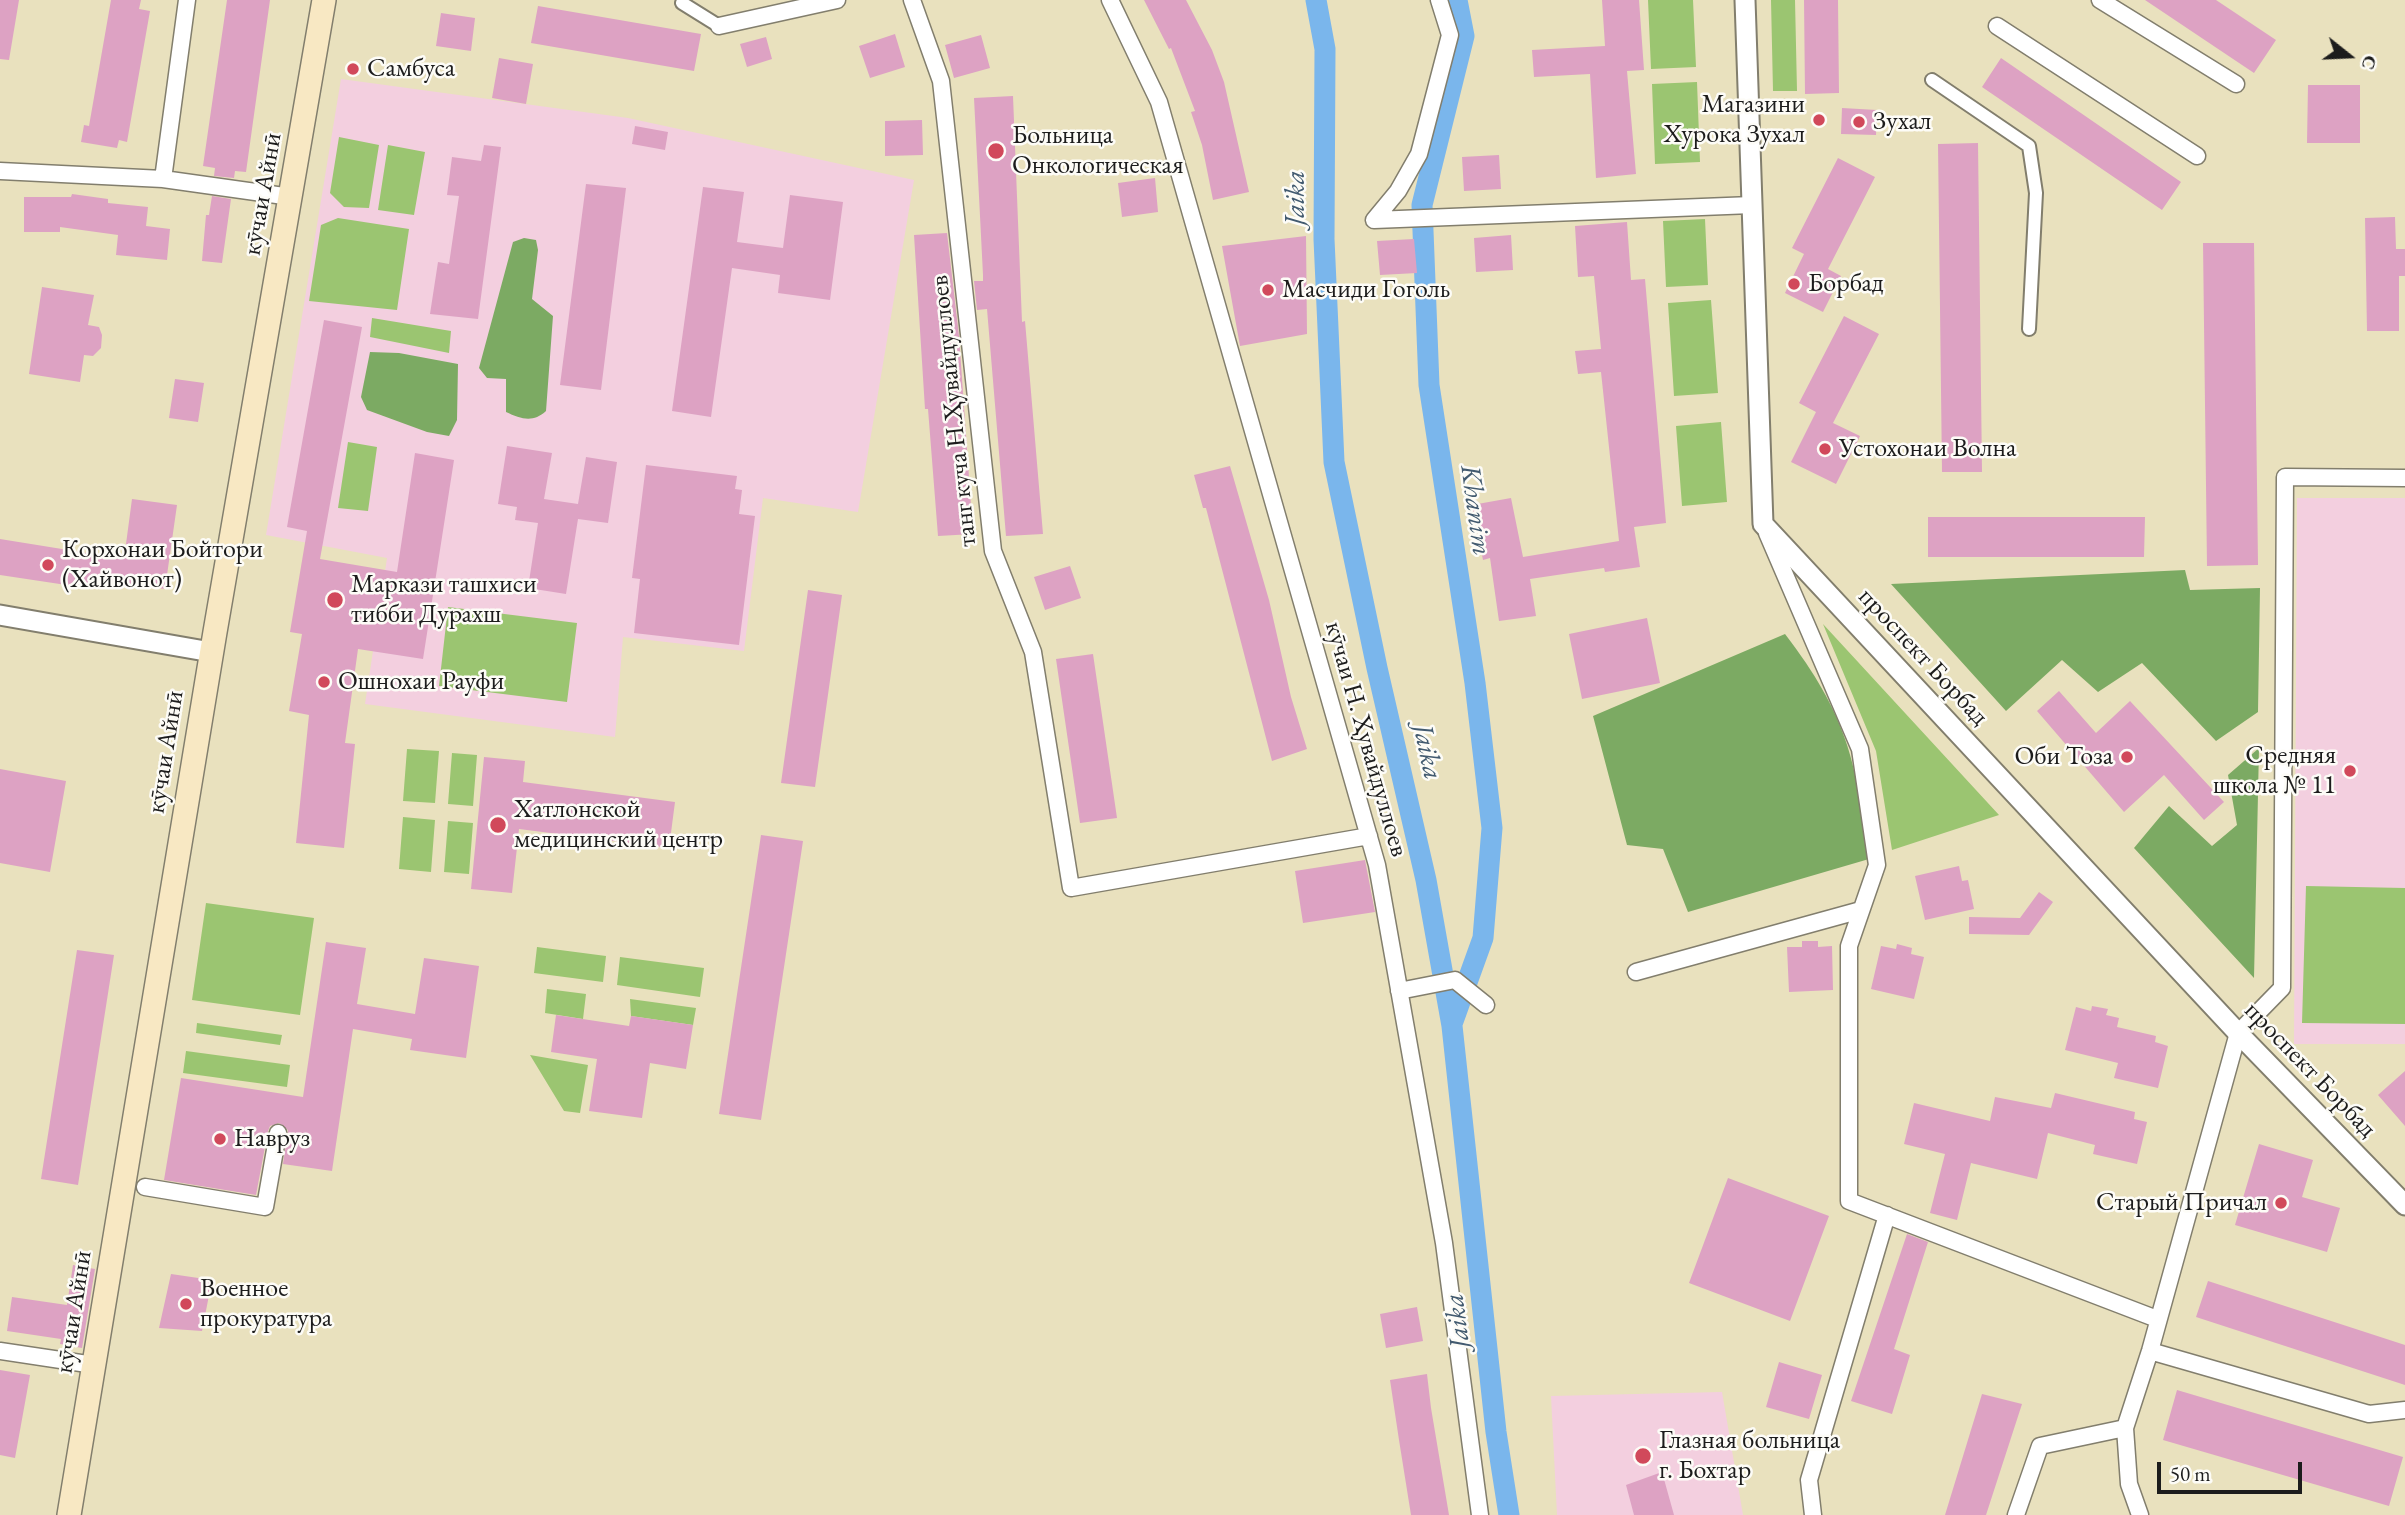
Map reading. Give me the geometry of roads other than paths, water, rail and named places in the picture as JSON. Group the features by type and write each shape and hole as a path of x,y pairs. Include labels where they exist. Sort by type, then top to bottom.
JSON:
{"main road":[{"name":"кӯчаи Айнӣ","path":"69,1515 212,652 324,0"}],"street":[{"path":"163,179 187,0"},
{"path":"682,3 719,26 837,0"},
{"name":"танг куча Н.Ҳувайдуллоев","path":"912,0 941,81 993,551 1033,652 1071,888 1369,836"},
{"name":"кӯчаи Н. Ҳувайдуллоев","path":"1110,0 1159,102 1369,836 1444,1243 1480,1515"},
{"path":"1438,0 1450,35 1419,154 1398,191 1374,220 1752,205"},
{"path":"1745,0 1763,524 1860,749 1877,865 1849,946 1849,1201 2157,1319"},
{"path":"2100,0 2236,84"},
{"path":"1997,26 2197,156"},
{"path":"1932,80 2029,146 2036,192 2029,329"},
{"path":"0,171 163,179 291,197"},
{"path":"2140,1515 2129,1484 2125,1428 2150,1351 2238,1033 2282,988 2285,477 2405,478"},
{"name":"проспект Борбад","path":"1763,524 2238,1033 2405,1205"},
{"path":"0,615 212,652"},
{"path":"1636,972 1861,910"},
{"path":"1399,991 1455,980 1486,1005"},
{"path":"145,1187 265,1207 278,1133"},
{"path":"1813,1515 1809,1480 1887,1215"},
{"path":"0,1351 94,1365"},
{"path":"2150,1351 2369,1414 2405,1410"},
{"path":"2016,1515 2040,1446 2125,1428"}],"waterway":[{"name":"Jaika","path":"1316,0 1325,49 1324,239 1334,462 1377,668 1426,880 1452,1026 1496,1432 1509,1515"},
{"name":"Khanim","path":"1452,1024 1483,938 1492,828 1475,683 1429,385 1422,205 1464,36 1457,0"}],"place":[{"name":"Самбуса","path":"353,69"},
{"name":"Магазини Хурока Зухал","path":"1819,120"},
{"name":"Зухал","path":"1859,122"},
{"name":"Больница Онкологическая","path":"996,151"},
{"name":"Борбад","path":"1794,284"},
{"name":"Масчиди Гоголь","path":"1268,290"},
{"name":"Устохонаи Волна","path":"1825,449"},
{"name":"Корхонаи Бойтори (Хайвонот)","path":"48,565"},
{"name":"Маркази ташхиси тибби Дурахш","path":"335,600"},
{"name":"Ошнохаи Рауфи","path":"324,682"},
{"name":"Оби Тоза","path":"2127,757"},
{"name":"Средняя школа № 11","path":"2350,771"},
{"name":"Хатлонской медицинский центр","path":"498,825"},
{"name":"Навруз","path":"220,1139"},
{"name":"Старый Причал","path":"2281,1203"},
{"name":"Военное прокуратура","path":"186,1304"},
{"name":"Глазная больница г. Бохтар","path":"1643,1456"}]}
